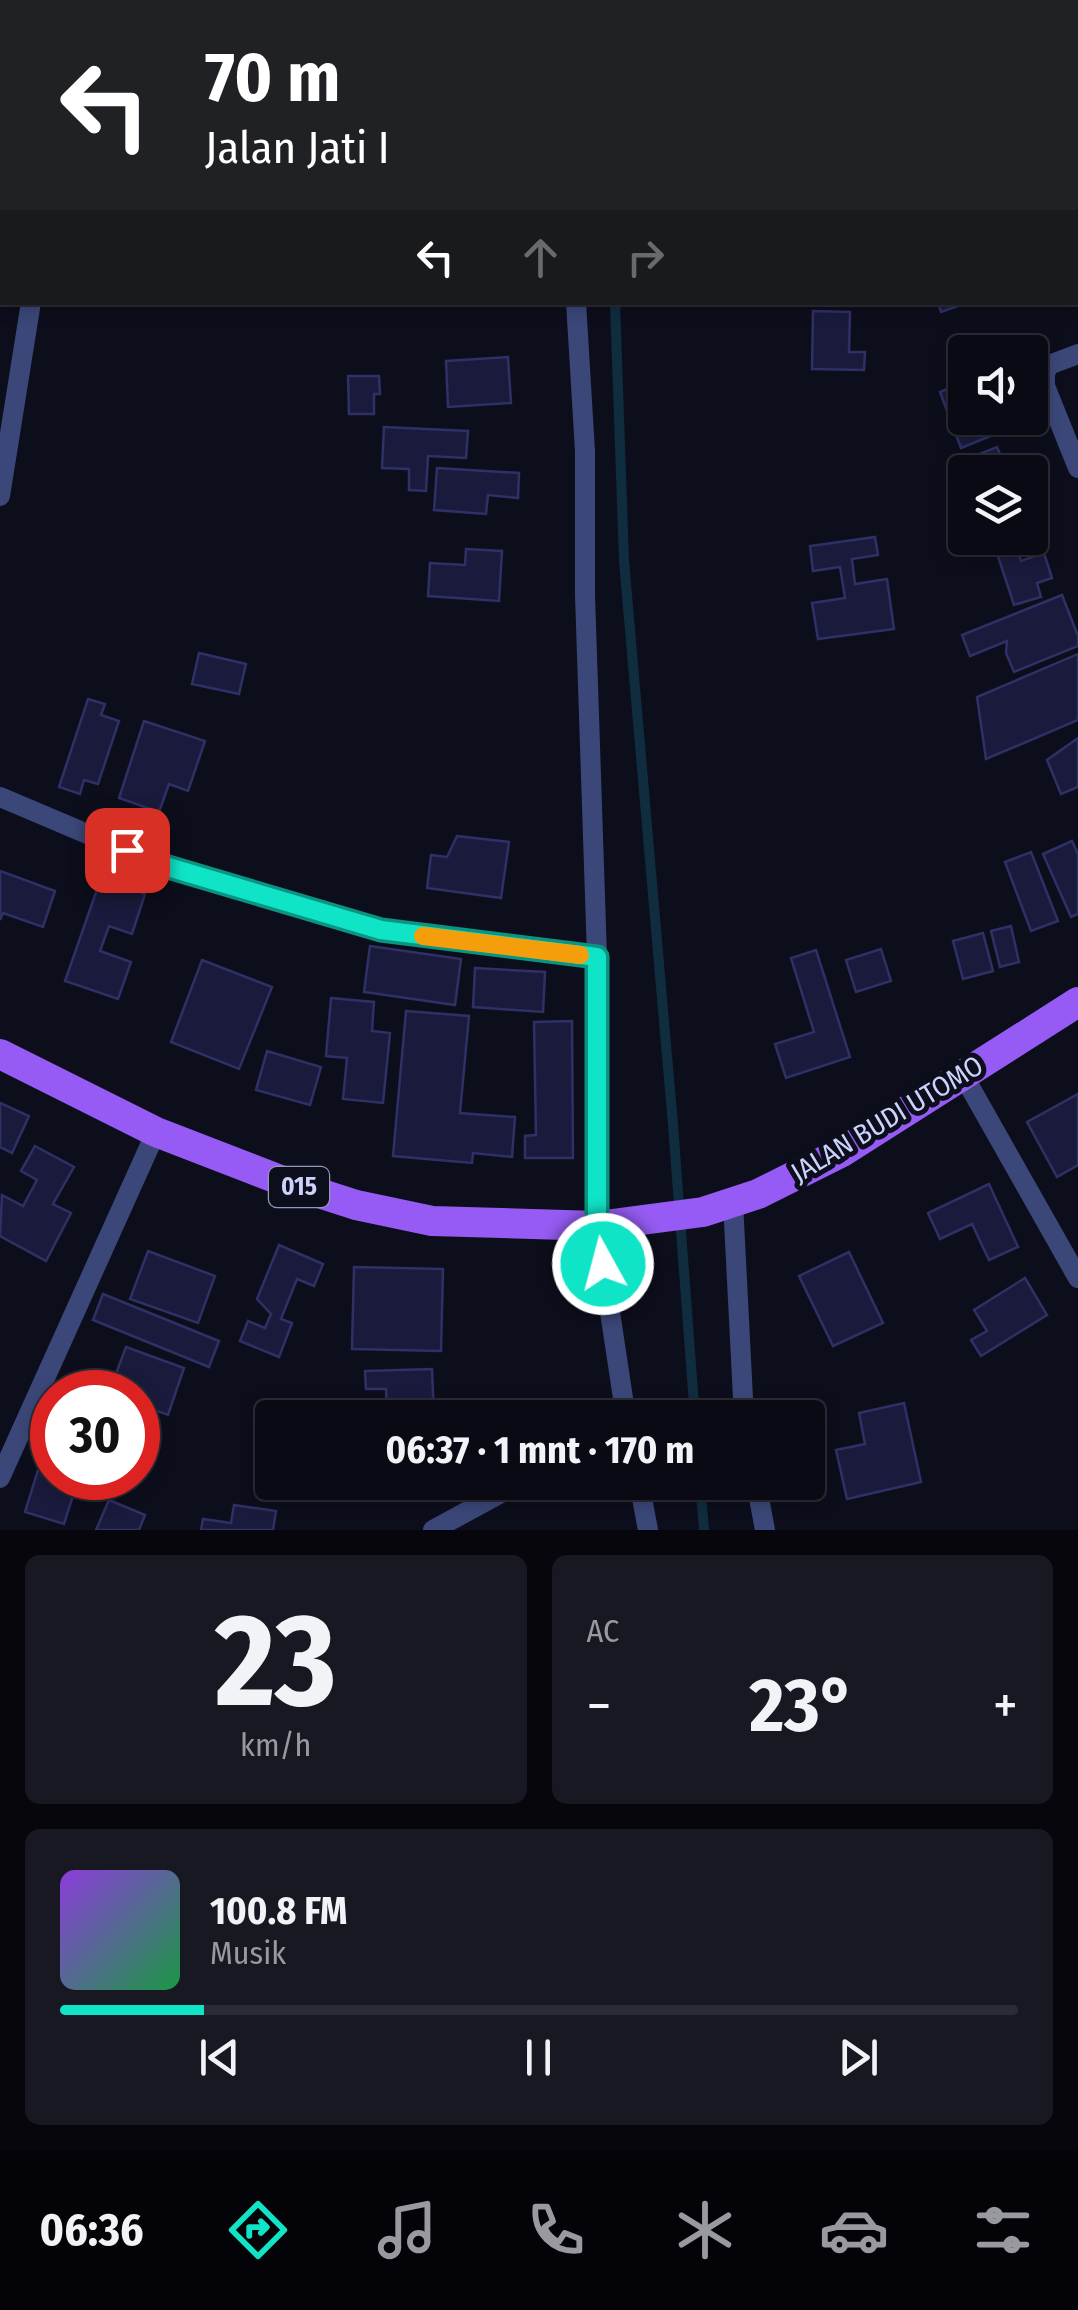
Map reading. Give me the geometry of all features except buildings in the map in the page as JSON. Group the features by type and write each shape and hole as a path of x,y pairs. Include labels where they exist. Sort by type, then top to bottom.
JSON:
{"main road":[{"name":"JALAN BUDI UTOMO","path":"0,1054 156,1132 356,1205 432,1221 609,1225 704,1212 758,1194 842,1152 962,1072 1078,1002"}],"street":[{"path":"0,496 30,305"},
{"path":"576,305 585,451 585,596 597,957 609,1225 624,1400"},
{"path":"1078,354 1049,364 1045,386 1078,468"},
{"path":"0,797 158,864 381,930 597,957"},
{"path":"962,1072 1078,1278"},
{"path":"0,1478 156,1132"},
{"path":"733,1202 743,1400"},
{"path":"433,1530 488,1500"},
{"path":"642,1500 648,1530"},
{"path":"759,1500 765,1530"}],"waterway":[{"path":"615,305 624,561 694,1400"},
{"path":"702,1500 704,1530"}],"slow traffic":[{"path":"423,936 580,955"}],"route":[{"path":"127,850 158,864 381,930 597,957 597,1226 603,1264"}]}
